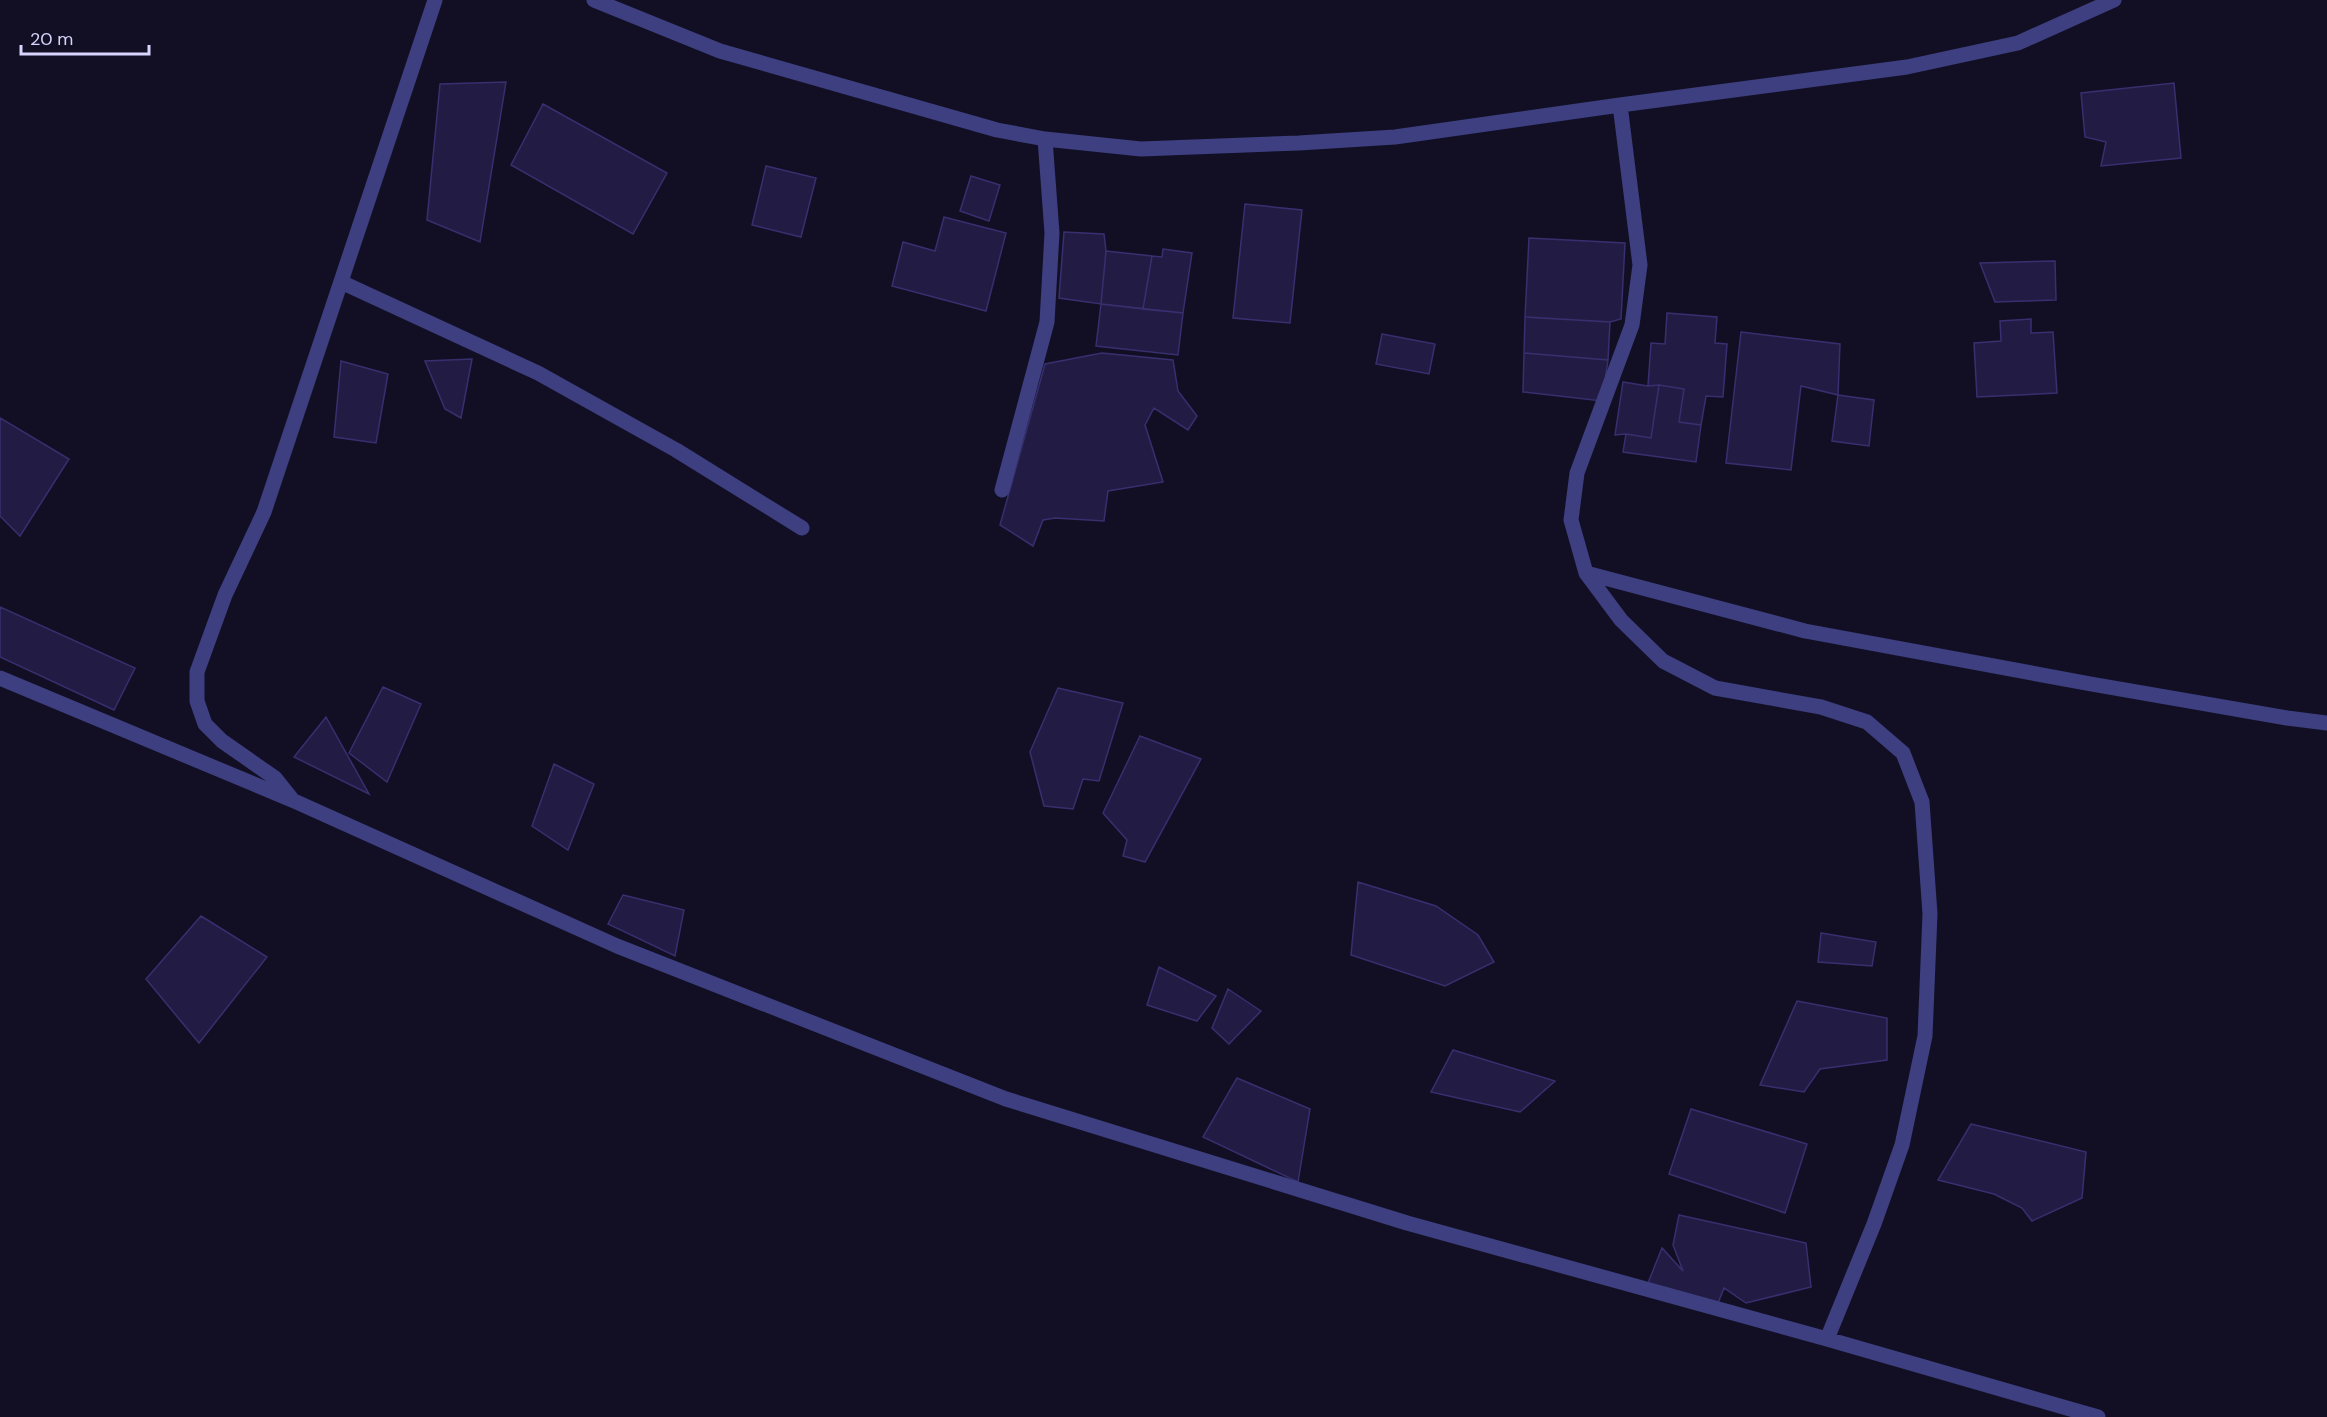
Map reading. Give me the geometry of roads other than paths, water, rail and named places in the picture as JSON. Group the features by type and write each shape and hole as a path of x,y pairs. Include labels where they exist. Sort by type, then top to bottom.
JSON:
{"street":[{"path":"292,800 275,778 222,741 205,724 197,701 197,672 225,595 264,512 435,0"},
{"path":"594,0 720,51 997,130 1045,139 1141,149 1299,144 1395,137 1907,67 2018,43 2114,0"},
{"path":"1620,105 1640,265 1632,325 1577,473 1571,520 1586,573 1621,620 1663,661 1715,688 1821,707 1867,722 1903,753 1922,802 1930,914 1925,1036 1902,1145 1874,1224 1827,1339"},
{"path":"1002,490 1047,322 1052,233 1045,139"},
{"path":"340,282 538,373 676,450 802,528"},
{"path":"1586,573 1805,631 2091,684 2327,723"},
{"path":"0,678 292,800 617,946 1006,1100 1407,1223 1827,1339 2098,1417"}]}
